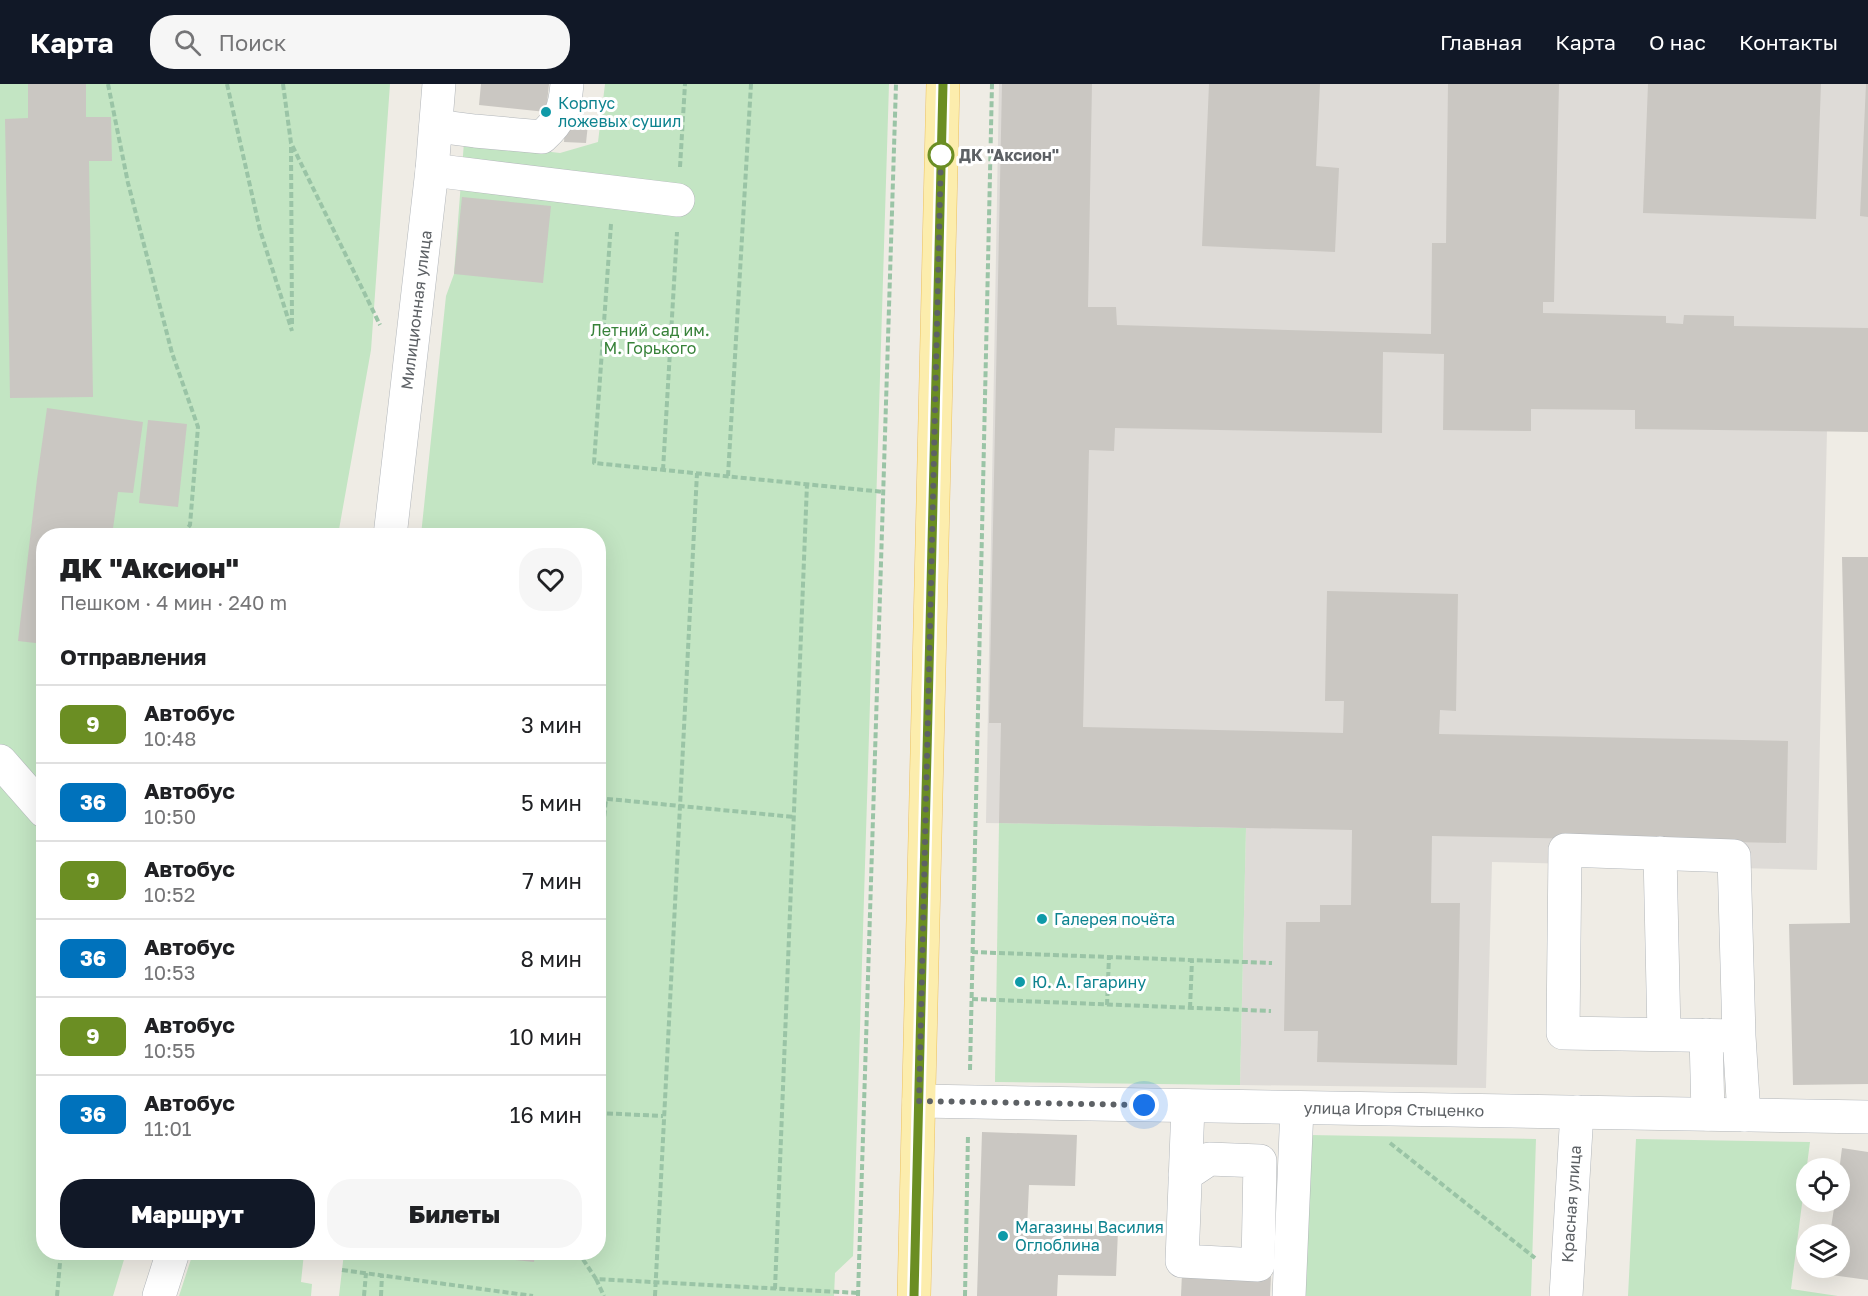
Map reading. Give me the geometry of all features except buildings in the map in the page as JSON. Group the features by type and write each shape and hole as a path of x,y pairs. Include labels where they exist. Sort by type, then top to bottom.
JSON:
{"main road":[{"path":"914,1296 943,84"}],"street":[{"name":"Милиционная улица","path":"391,528 432,170 439,84"},
{"path":"435,126 542,136 554,127 565,107 567,84"},
{"path":"432,170 678,200"},
{"path":"0,761 36,802"},
{"path":"1739,1036 1563,1033 1565,850 1734,856 1739,1036 1744,1115"},
{"path":"1660,853 1664,1034"},
{"path":"1706,1035 1708,1114"},
{"name":"улица Игоря Стыценко","path":"919,1101 1868,1117"},
{"path":"1185,1175 1188,1106"},
{"path":"1289,1296 1297,1108"},
{"name":"Красная улица","path":"1566,1289 1578,1112"},
{"path":"159,1296 170,1260"}],"path":[{"path":"108,84 128,183 169,341 198,426 190,525 188,528"},
{"path":"227,84 260,230 292,331 291,143 283,84"},
{"path":"663,470 685,84"},
{"path":"728,476 751,84"},
{"path":"596,1279 859,1294 896,84"},
{"path":"964,1296 992,84"},
{"path":"291,143 383,329"},
{"path":"614,192 594,463 884,492"},
{"path":"655,1296 697,473"},
{"path":"775,1289 807,484"},
{"path":"606,799 794,817"},
{"path":"972,952 1272,963"},
{"path":"1107,1005 1109,957"},
{"path":"1190,1008 1192,960"},
{"path":"972,999 1271,1011"},
{"path":"1346,1108 1566,1289"},
{"path":"606,1113 663,1116"},
{"path":"57,1296 60,1260"},
{"path":"583,1260 604,1296"},
{"path":"342,1270 533,1296"},
{"path":"364,1296 366,1273"},
{"path":"381,1296 382,1275"},
{"path":"795,1290 795,1296"}],"shaded area":[{"path":"999,84 1868,84 1868,431 1827,430 1817,870 1492,862 1486,1088 1240,1085 1246,828 986,823"}],"green space":[{"path":"0,84 390,84 371,350 339,528 36,528 36,1260 124,1260 113,1296 0,1296"},
{"name":"Летний сад им. М. Горького","path":"605,84 889,84 853,1256 835,1273 834,1296 339,1296 343,1260 606,1260 606,528 422,528 446,296 454,274 464,142 560,153 598,142"},
{"path":"999,823 1246,828 1240,1085 995,1082"},
{"path":"1309,1135 1536,1139 1531,1296 1305,1296"},
{"path":"1636,1139 1810,1142 1808,1158 1796,1158 1796,1212 1801,1212 1799,1224 1796,1224 1796,1250 1791,1289 1838,1296 1628,1296"},
{"path":"191,1260 303,1260 301,1282 312,1284 311,1296 179,1296"}],"bus line":[{"name":"9","path":"914,1296 943,84"}],"place":[{"name":"Корпус ложевых сушил","path":"546,112"},
{"name":"ДК \"Аксион\"","path":"941,155"},
{"name":"Галерея почёта","path":"1042,919"},
{"name":"Ю. А. Гагарину","path":"1020,982"},
{"name":"Магазины Василия Оглоблина","path":"1003,1236"}],"route":[{"path":"941,155 941,153 919,1101 1144,1105"}]}
